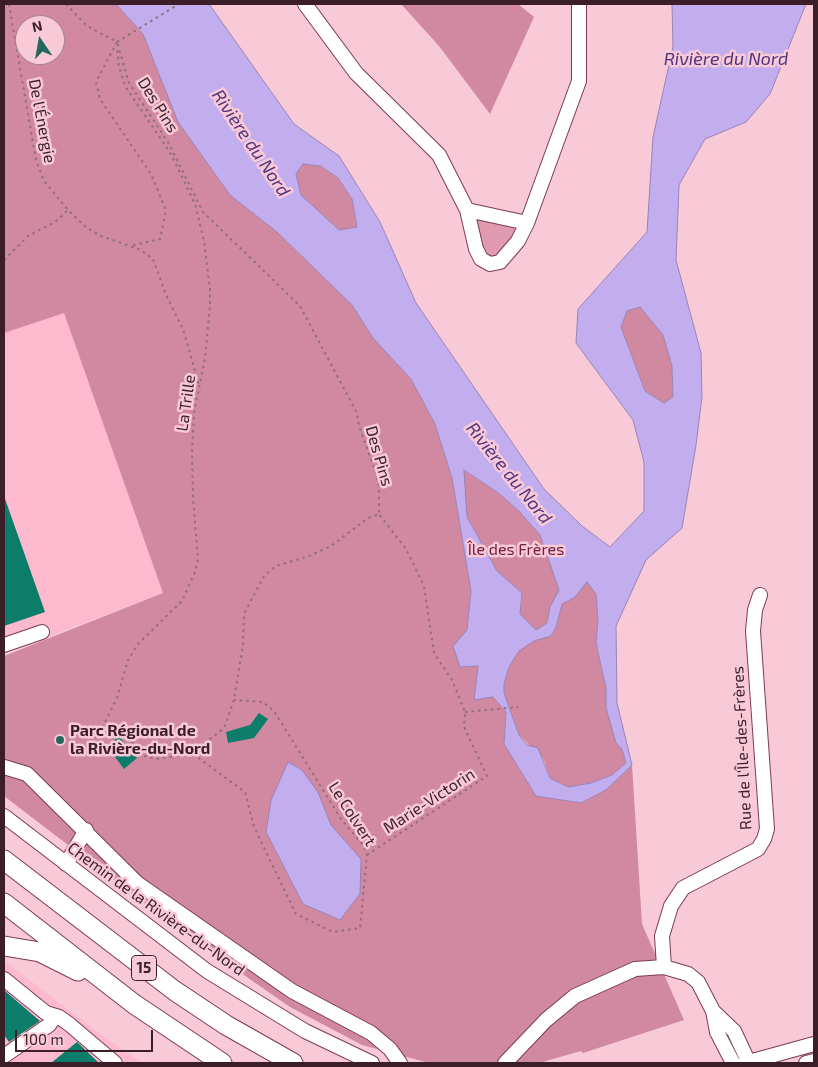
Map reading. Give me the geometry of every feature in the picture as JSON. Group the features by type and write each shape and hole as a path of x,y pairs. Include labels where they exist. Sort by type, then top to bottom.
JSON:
{"highway":[{"name":"15","path":"4,860 175,991 226,1025 293,1063"},
{"name":"15","path":"4,903 118,993 222,1063"},
{"path":"4,946 40,952 118,993"}],"street":[{"path":"305,4 356,73 439,155 467,210 476,249 481,259 490,264 500,262 518,241 527,223 579,81 579,4"},
{"path":"467,210 527,223"},
{"name":"Rue de l'Île-des-Frères","path":"664,967 662,936 671,906 683,888 758,849 766,834 753,631 755,610 760,595"},
{"path":"4,645 42,632"},
{"path":"4,767 27,774 144,888 292,991 371,1033 390,1049 400,1063"},
{"name":"Chemin de la Rivière-du-Nord","path":"4,816 164,940 230,986 320,1039 372,1063"},
{"path":"66,864 86,830"},
{"path":"505,1063 546,1020 575,996 635,969 664,967 688,974 698,982 713,1011 717,1032 733,1063"},
{"path":"4,979 46,1013 70,1024 115,1063"},
{"path":"713,1011 734,1031 748,1063 814,1044"},
{"path":"8,1063 4,1056 49,1025 55,1016"},
{"path":"806,1063 814,1061"}],"path":[{"name":"De l'Énergie","path":"9,4 36,160 44,181 68,210 101,236 141,250 153,259 166,295 183,329 199,386"},
{"path":"66,4 86,26 117,42"},
{"path":"129,246 160,239 166,210 151,174 100,99 96,82 117,42 179,4"},
{"name":"La Trille","path":"82,753 102,728 117,698 128,660 138,644 182,601 196,572 198,544 193,498 192,453 194,413 210,306 210,288 204,241 195,204 171,154 125,86 119,67 117,42"},
{"name":"Des Pins","path":"117,42 130,84 168,142 203,212 300,306 357,413 358,426 379,487 379,514"},
{"path":"4,260 28,236 55,222 68,210"},
{"path":"102,728 110,723 115,724 123,730 141,755 156,759 192,754 224,728 234,700 243,645 244,614 264,576 276,566 309,556 331,546 368,518 379,514"},
{"name":"Marie-Victorin","path":"367,855 486,776 464,727 465,712 452,680 434,653 424,586 406,549 379,514"},
{"name":"Le Colvert","path":"192,754 244,792 254,827 296,914 333,932 360,928 367,855 364,846 342,819 274,711 263,702 234,700"},
{"path":"465,712 518,707"}],"shaded area":[{"path":"467,210 527,223 490,264"},
{"path":"64,312 163,593 4,653 4,333"},
{"path":"6,962 104,1037 142,1063 4,1063 4,963"}],"green space":[{"name":"Parc Régional de la Rivière-du-Nord","path":"4,4 116,4 143,34 178,122 230,195 277,232 352,305 373,338 411,379 435,424 452,478 471,591 467,631 478,666 493,697 506,712 504,744 536,795 606,790 632,765 642,924 684,1020 583,1053 581,1051 539,1063 429,1063 362,1045 290,1007 179,930 4,796 4,656 163,593 64,313 4,333"},
{"path":"401,4 518,4 534,17 490,114 439,46"},
{"path":"303,164 320,166 338,178 352,199 357,227 339,230 301,195 296,174"},
{"path":"640,307 663,335 672,366 673,397 664,403 645,391 621,327 627,311"},
{"name":"Île des Frères","path":"463,470 497,492 519,511 540,535 560,590 550,607 547,623 536,631 520,614 522,593 497,571 467,517"},
{"path":"587,581 596,593 598,620 596,643 606,688 606,708 616,742 622,749 626,763 612,775 591,783 568,787 550,778 544,760 519,735 504,693 504,684 509,667 519,650 534,640 551,636 556,627 562,604 575,597"}],"water":[{"name":"Rivière du Nord","path":"116,4 209,4 294,124 339,156 380,222 416,303 544,489 582,526 610,547 644,511 644,462 633,420 576,343 578,309 647,232 653,137 673,47 672,4 806,4 770,94 746,122 705,139 679,185 676,260 701,353 702,397 682,528 646,560 616,626 617,703 632,765 606,790 581,803 536,796 504,744 506,712 493,697 474,700 478,666 460,667 453,646 467,630 471,591 452,478 435,424 411,379 373,338 352,305 277,232 230,195 178,122 143,34","holes":["303,164 321,166 338,178 352,199 357,227 339,230 301,195 296,174","640,307 663,335 672,366 673,397 664,403 645,391 621,327 627,311","464,470 497,492 519,511 540,535 559,590 550,607 547,623 536,630 520,614 522,593 497,571 467,517","587,582 596,594 598,620 596,643 606,688 606,708 616,743 622,749 626,763 612,775 591,783 568,787 550,778 538,748 527,745 519,735 504,693 504,684 509,667 519,651 534,641 551,636 556,627 562,604 575,597"]},
{"path":"288,762 302,770 318,792 331,825 361,859 360,894 340,920 303,904 266,832 271,800"}],"building":[{"path":"4,496 45,612 4,626"},
{"path":"259,713 268,719 254,738 228,743 226,732 250,725"},
{"path":"119,736 137,758 124,769 107,746"},
{"path":"5,991 40,1021 9,1042 4,1035"},
{"path":"77,1042 99,1063 51,1063"}],"place":[{"name":"Parc Régional de la Rivière-du-Nord","path":"60,740"}]}
